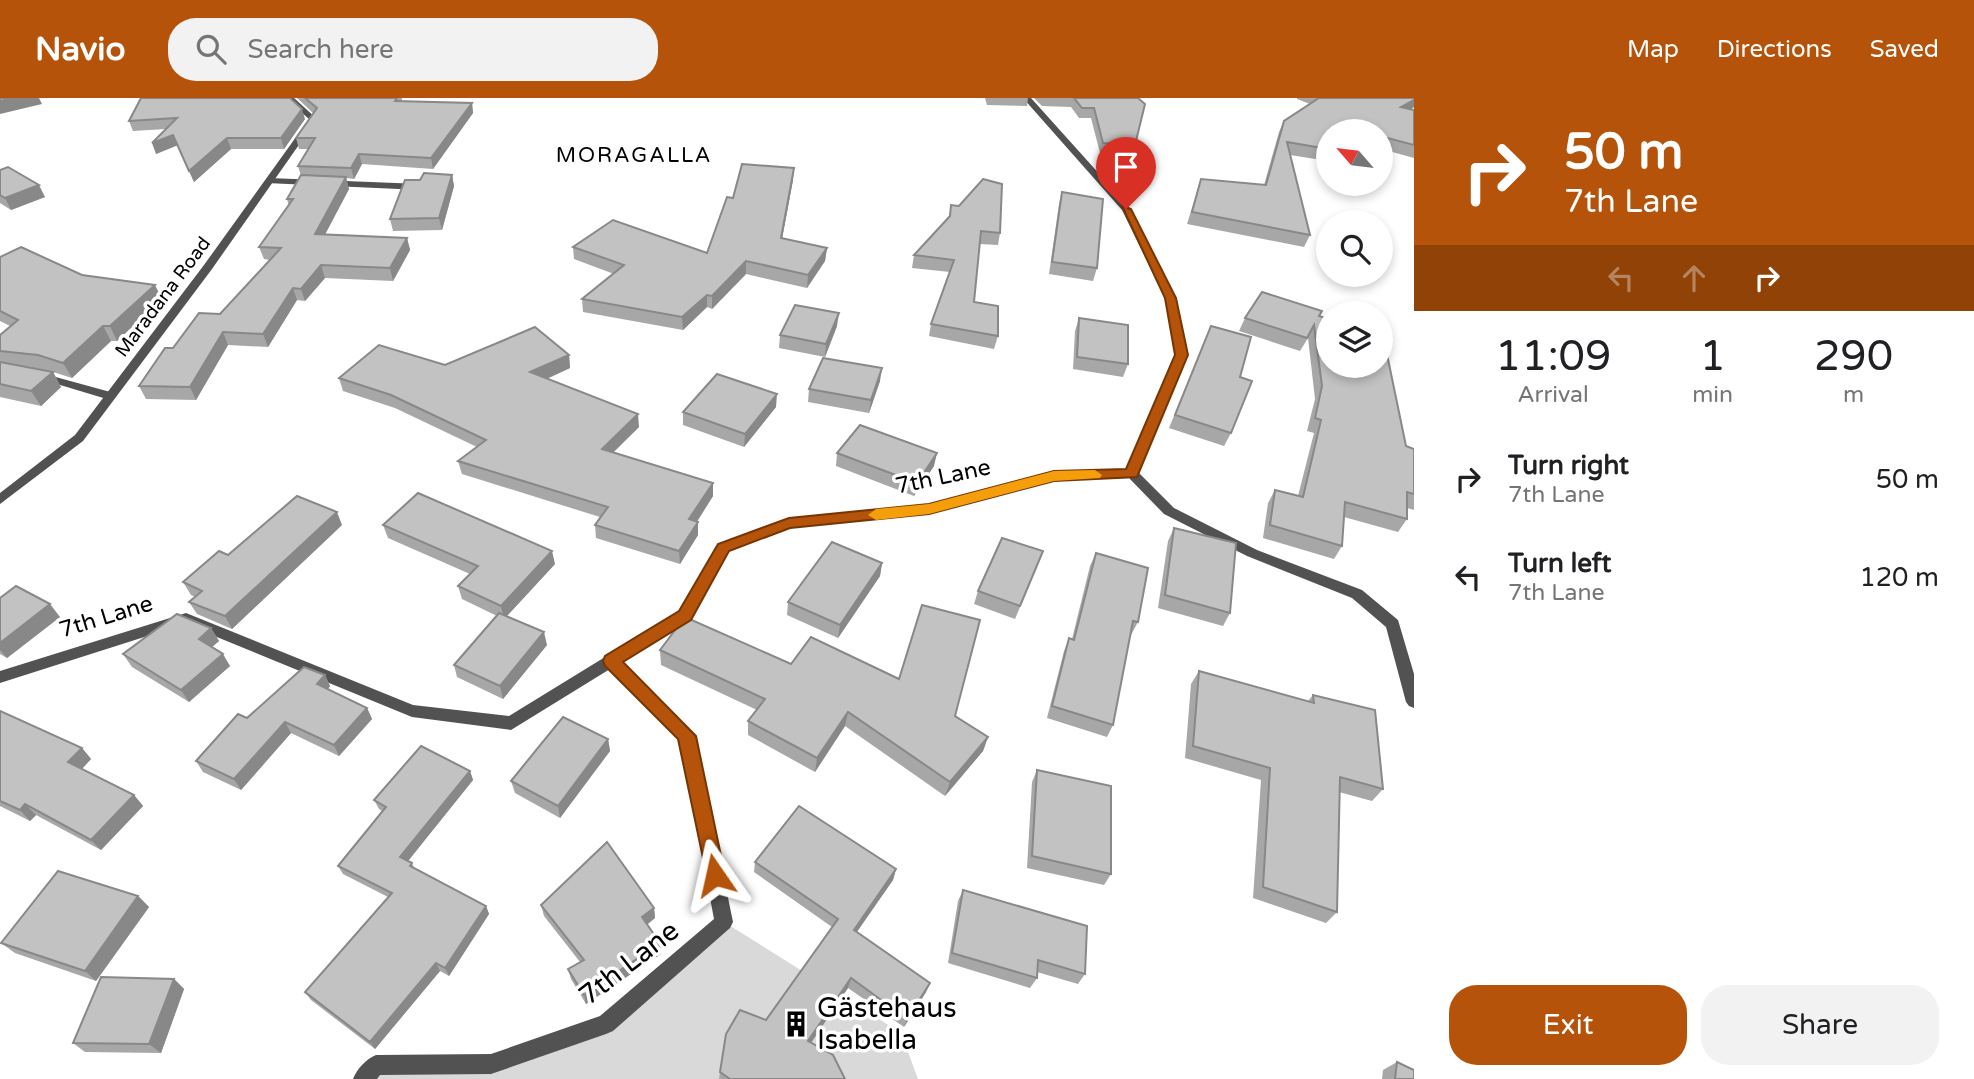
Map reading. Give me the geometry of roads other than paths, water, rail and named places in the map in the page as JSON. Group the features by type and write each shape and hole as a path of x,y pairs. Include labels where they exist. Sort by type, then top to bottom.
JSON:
{"street":[{"name":"Maradana Road","path":"0,500 79,438 269,181 313,119 289,98"},
{"path":"1027,98 1126,209 1170,298 1182,355 1132,474 1169,511 1252,553 1357,594 1393,624 1414,702"},
{"path":"269,181 421,187"},
{"path":"23,373 46,376 110,396"},
{"name":"7th Lane","path":"0,677 186,618 412,711 511,723 685,615 723,548 789,523 929,509 1054,476 1132,474"},
{"name":"7th Lane","path":"363,1079 376,1065 491,1064 606,1024 724,922 687,736 611,661"}],"place":[{"name":"Gästehaus Isabella","path":"796,1024"}],"district":[{"name":"MORAGALLA","path":"634,155"}]}
